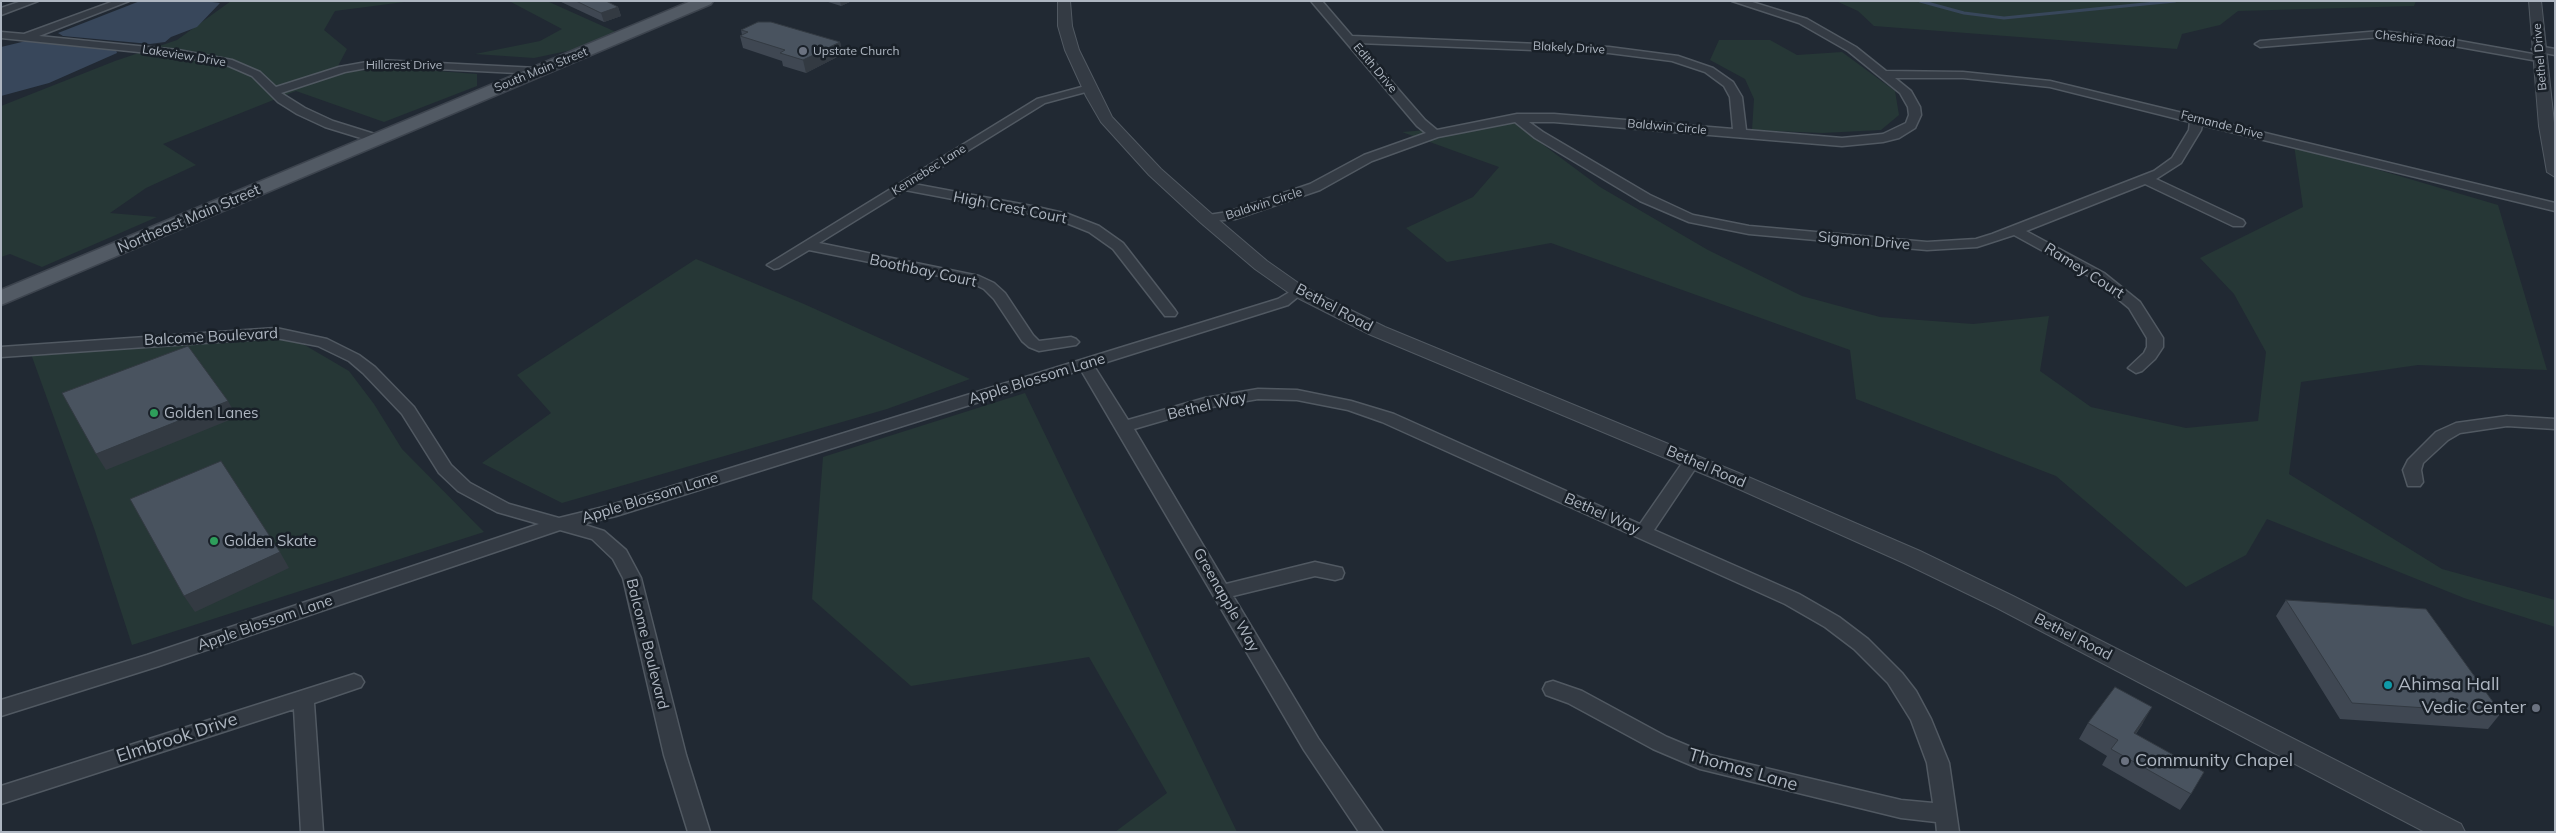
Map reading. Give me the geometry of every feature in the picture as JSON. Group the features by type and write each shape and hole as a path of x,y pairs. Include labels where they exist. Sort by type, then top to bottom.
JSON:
{"main road":[{"name":"South Main Street","path":"377,139 705,1"},
{"name":"Northeast Main Street","path":"1,298 377,139"}],"street":[{"path":"1,12 33,1"},
{"path":"26,37 124,1"},
{"name":"Bethel Road","path":"1064,1 1068,36 1089,88 1106,119 1125,141 1207,219 1261,265 1298,291 1378,331 1845,526 2005,602 2451,832"},
{"name":"Edith Drive","path":"1316,1 1422,123 1435,134"},
{"name":"Baldwin Circle","path":"1207,219 1230,216 1315,187 1368,158 1435,134 1517,118 1554,118 1842,142 1876,140 1895,135 1911,125 1915,116 1914,108 1905,91 1852,48 1817,28 1785,14 1737,1"},
{"name":"Bethel Drive","path":"2535,1 2538,54 2550,116 2555,172"},
{"name":"Cheshire Road","path":"2260,44 2381,34 2538,54 2555,52"},
{"name":"Lakeview Drive","path":"1,35 214,58 250,71 275,91 282,100 301,111 329,124 377,139"},
{"name":"Blakely Drive","path":"1350,38 1609,50 1680,60 1709,70 1729,84 1736,98 1740,134"},
{"name":"Hillcrest Drive","path":"275,91 342,68 378,63 537,71"},
{"name":"Fernande Drive","path":"1886,74 1963,75 2027,81 2196,119 2555,207"},
{"name":"Kennebec Lane","path":"774,265 1041,101 1089,88"},
{"name":"Sigmon Drive","path":"1517,118 1539,135 1645,198 1674,213 1703,222 1758,231 1927,246 1977,243 2016,230 2159,174 2177,160 2195,130 2196,119"},
{"path":"2145,179 2238,223"},
{"name":"High Crest Court","path":"903,186 1037,211 1063,217 1094,229 1118,246 1170,313"},
{"name":"Ramey Court","path":"2016,230 2099,276 2136,305 2155,338 2155,347 2150,356 2136,368"},
{"name":"Boothbay Court","path":"807,246 974,279 989,286 1000,296 1027,338 1034,344 1039,346 1071,342"},
{"name":"Apple Blossom Lane","path":"1,708 161,658 562,523 610,512 1283,302 1298,291"},
{"name":"Balcome Boulevard","path":"1,352 260,332 291,334 338,348 368,370 408,411 445,469 464,488 503,508 562,523 598,535 614,548 627,566 675,755 699,832"},
{"name":"Greenapple Way","path":"1086,365 1312,744 1372,832"},
{"name":"Bethel Way","path":"1124,426 1240,396 1279,394 1318,398 1388,418 1792,599 1832,622 1862,644 1896,678 1921,719 1938,763 1947,823"},
{"path":"2414,482 2412,470 2416,460 2442,436 2456,428 2507,421 2555,424"},
{"path":"1643,532 1691,463"},
{"path":"1220,592 1315,569 1335,573"},
{"name":"Elmbrook Drive","path":"1,795 354,682"},
{"name":"Thomas Lane","path":"1553,689 1575,697 1667,746 1707,763 1901,809 1947,823"},
{"path":"303,698 312,832"}],"shaded area":[{"path":"231,1 412,1 335,11 324,30 347,49 338,66 357,71 397,68 477,74 477,86 384,122 296,91 163,144 196,165 146,188 110,213 157,217 42,267 10,254 1,257 1,106 115,61 177,40"},
{"path":"509,1 547,1 616,32 572,50 534,58 475,54 540,41 562,29"},
{"path":"1836,1 2416,1 2414,6 2238,11 2220,25 2182,34 2177,49 1874,26 1858,11"},
{"path":"1719,40 1770,40 1797,55 1842,52 1895,91 1899,115 1881,130 1822,133 1752,130 1754,99 1745,79 1710,60"},
{"path":"1514,123 1600,187 1708,250 1802,296 1880,317 1973,324 2049,316 2040,371 2091,407 2186,428 2258,421 2266,352 2234,294 2200,258 2303,207 2294,145 2498,205 2547,370 2418,365 2301,382 2289,474 2442,569 2555,600 2555,627 2464,598 2267,519 2246,555 2186,587 2056,476 1856,399 1850,350 1551,243 1447,262 1406,228 1473,197 1499,167 1402,132"},
{"path":"696,259 804,304 970,379 887,409 562,503 482,463 551,413 517,375"},
{"path":"291,337 349,371 374,404 402,449 484,532 132,645 95,531 31,354"},
{"path":"1025,393 1237,832 1115,832 1167,793 1089,657 911,686 812,599 823,457"}],"water":[{"path":"140,1 205,1 220,3 197,27 171,37 165,42 150,44 63,36 58,33"},
{"path":"26,41 116,50 117,53 49,83 1,96 1,47"}],"building":[{"path":"576,1 606,1 618,7 601,13"},
{"path":"758,22 771,22 840,42 803,60 780,53 785,50 740,36 748,32 741,30"},
{"name":"Golden Lanes","path":"188,346 228,401 96,454 62,393"},
{"name":"Golden Skate","path":"221,461 280,552 184,596 130,499"},
{"name":"Ahimsa Hall","path":"2286,600 2426,609 2501,713 2352,703"},
{"path":"2115,687 2152,707 2134,733 2204,772 2191,794 2111,749 2118,740 2088,723"}],"waterway":[{"path":"1920,1 1964,13 2004,18 2175,1"}],"place":[{"name":"Upstate Church","path":"803,51"},
{"name":"Golden Lanes","path":"154,413"},
{"name":"Golden Skate","path":"214,541"},
{"name":"Ahimsa Hall","path":"2388,685"},
{"name":"Vedic Center","path":"2536,708"},
{"name":"Community Chapel","path":"2125,761"}]}
